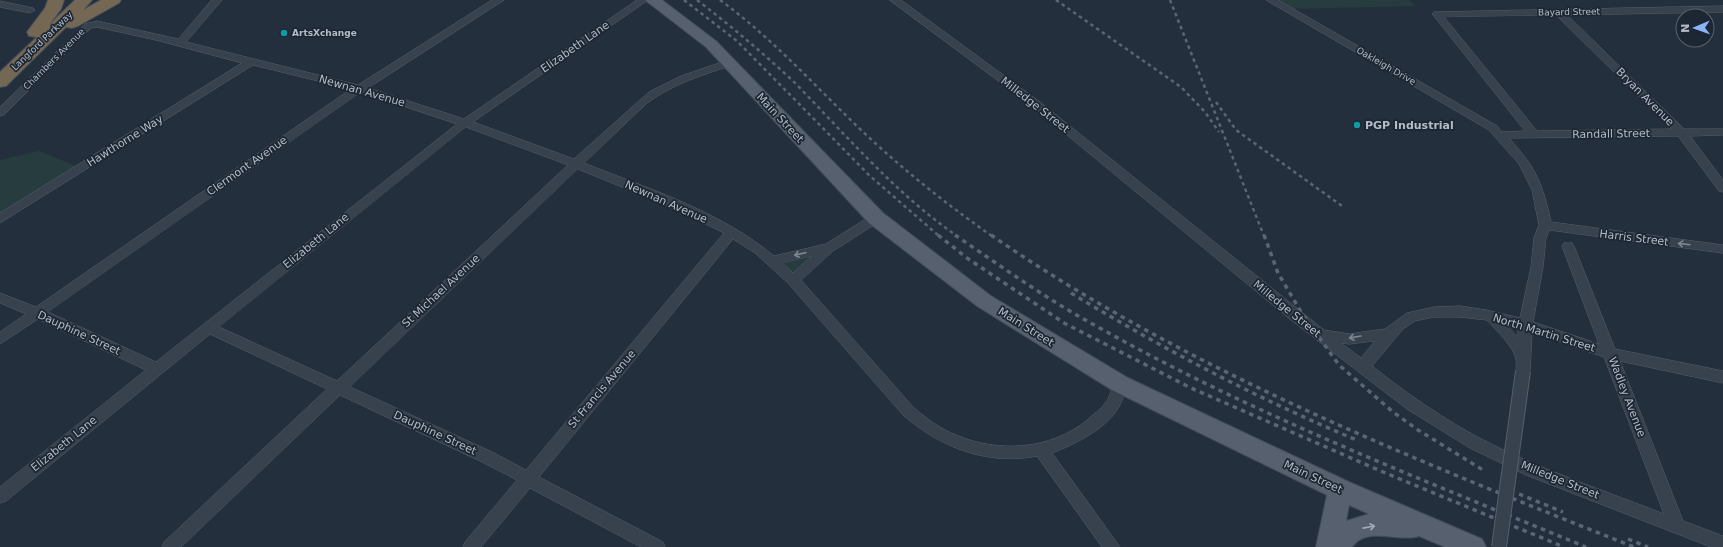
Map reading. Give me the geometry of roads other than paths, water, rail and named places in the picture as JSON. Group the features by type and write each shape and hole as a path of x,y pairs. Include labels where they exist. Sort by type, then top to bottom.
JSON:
{"highway":[{"path":"28,47 56,0"},
{"name":"Langford Parkway","path":"0,82 68,0"},
{"name":"Langford Parkway","path":"0,68 28,47 84,0"},
{"path":"28,47 113,0"}],"main road":[{"name":"Main Street","path":"652,0 692,28 729,63 876,218 984,302 1120,384 1340,490 1473,547"},
{"path":"1329,547 1340,490"},
{"path":"1338,547 1347,535 1371,526 1388,524 1435,530"}],"street":[{"path":"180,43 217,0"},
{"name":"Clermont Avenue","path":"0,340 359,88 499,0"},
{"name":"Elizabeth Lane","path":"0,496 465,123 643,0"},
{"name":"Milledge Street","path":"895,0 1036,104 1321,336 1412,405 1475,443 1532,470 1723,544"},
{"name":"Oakleigh Drive","path":"1271,0 1493,128 1500,135"},
{"path":"1620,0 1631,11"},
{"path":"0,13 8,3 30,10"},
{"name":"Bayard Street","path":"1534,135 1437,14 1723,9"},
{"name":"Bryan Avenue","path":"1559,12 1682,132 1723,188"},
{"name":"Chambers Avenue","path":"0,113 86,27 97,24 118,29"},
{"name":"Newnan Avenue","path":"118,29 359,88 465,123 576,164 682,207 732,232 759,250 772,261 792,280 908,411 925,425 951,440 980,450 1011,453 1041,450 1066,442 1086,431 1112,405 1120,384"},
{"name":"Hawthorne Way","path":"0,219 251,62"},
{"name":"St Michael Avenue","path":"170,547 576,164 654,93 674,82 729,63"},
{"name":"Randall Street","path":"1500,135 1723,132"},
{"path":"1499,547 1523,364 1525,326 1537,267 1540,238 1546,225 1538,190 1524,162 1500,135"},
{"path":"792,280 829,248 876,218"},
{"name":"Harris Street","path":"1546,225 1566,230 1723,249"},
{"name":"St Francis Avenue","path":"471,547 732,232"},
{"name":"Wadley Avenue","path":"1568,246 1676,526"},
{"path":"772,261 829,248"},
{"name":"Dauphine Street","path":"0,298 37,313 157,369"},
{"name":"North Martin Street","path":"1362,368 1390,334 1411,317 1433,312 1467,312 1491,316 1610,353 1723,377"},
{"path":"1491,316 1514,342 1523,364"},
{"name":"Dauphine Street","path":"209,328 487,457 656,547"},
{"path":"1321,336 1349,339 1390,334"},
{"path":"1041,450 1112,547"}],"railway":[{"path":"684,0 737,41 870,176 939,236"},
{"path":"697,0 747,40 782,71 892,182 934,219 957,236"},
{"path":"720,0 775,46 891,158 992,236"},
{"path":"1056,0 1181,87 1205,112 1219,132"},
{"path":"1170,0 1264,236"},
{"path":"1216,102 1236,130 1342,206"},
{"path":"938,235 967,258 1064,323 1191,388 1383,472 1564,547"},
{"path":"955,235 1025,283 1079,317 1217,389 1400,471 1586,547"},
{"path":"991,235 1066,284 1144,329 1223,370 1304,409 1385,445 1634,547"},
{"path":"1264,235 1278,273 1301,312 1339,365 1393,412 1418,430 1483,470"},
{"path":"1071,293 1176,354 1212,373 1359,441"},
{"path":"1519,494 1563,512"},
{"path":"1628,539 1648,547"}],"place":[{"name":"ArtsXchange","path":"284,33"},
{"name":"PGP Industrial","path":"1357,125"}]}
